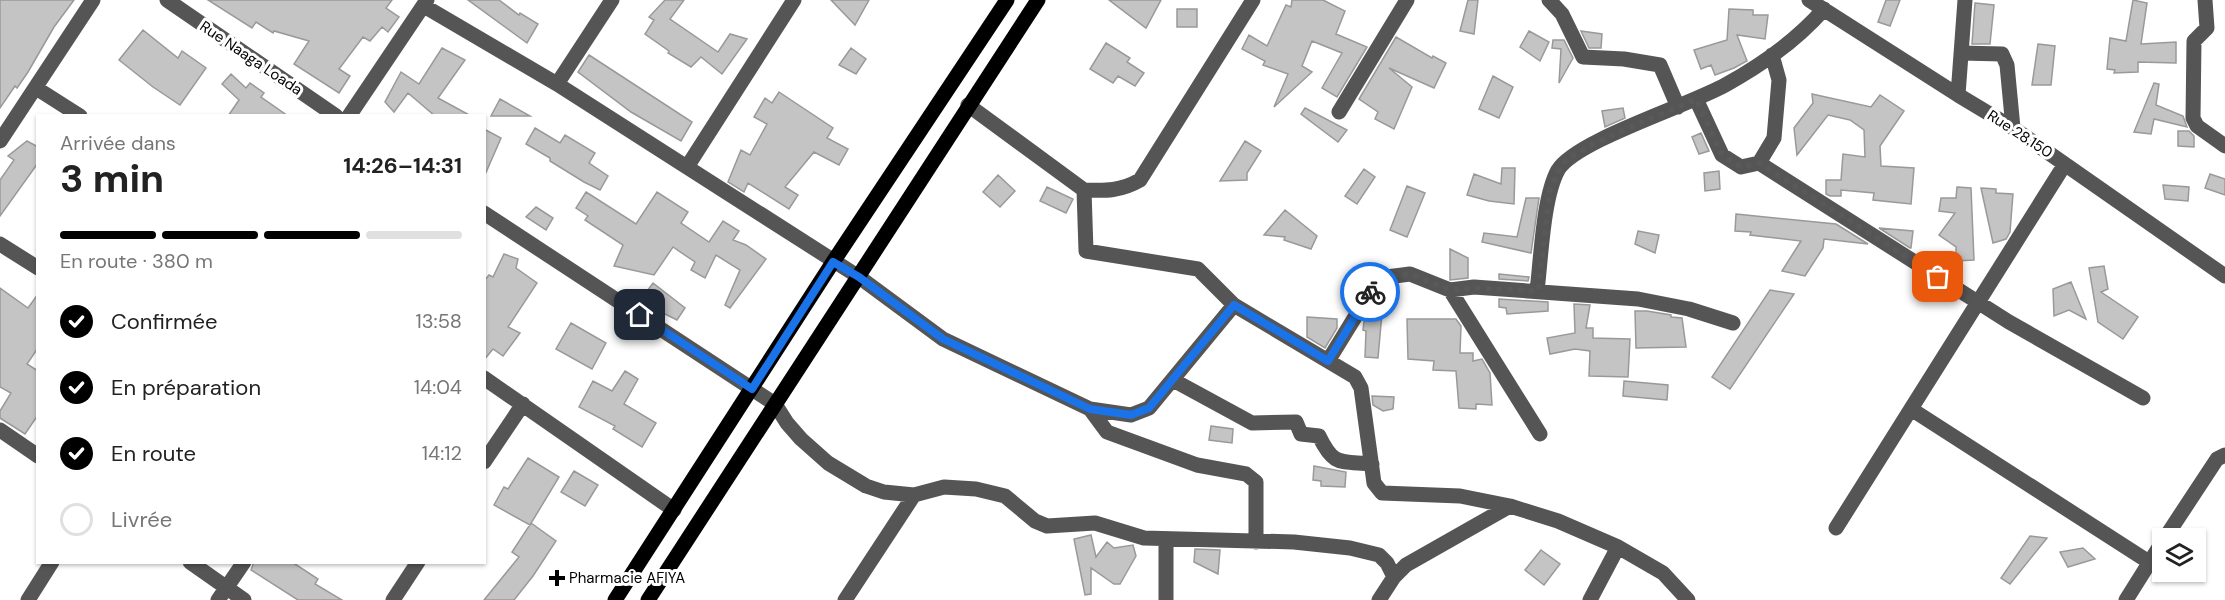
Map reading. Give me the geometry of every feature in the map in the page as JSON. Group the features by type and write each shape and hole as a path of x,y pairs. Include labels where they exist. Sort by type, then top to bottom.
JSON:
{"main road":[{"path":"615,600 833,262 1007,0"},
{"path":"648,600 1038,0"}],"street":[{"path":"0,141 93,0"},
{"name":"Rue Naaga Loada","path":"166,0 333,114"},
{"path":"557,84 612,0"},
{"path":"687,167 794,0"},
{"path":"968,105 1084,190 1111,192 1125,188 1140,180 1253,0"},
{"path":"1339,112 1407,0"},
{"path":"1549,0 1562,15 1583,57 1660,64 1678,107"},
{"name":"Rue 28.150","path":"1809,0 2013,128 2224,275"},
{"path":"1958,95 1965,0"},
{"path":"2205,0 2207,28 2194,41 2193,118 2197,126 2225,146"},
{"path":"350,114 426,3 859,277 943,339 1090,409 1131,415 1149,408 1234,305"},
{"path":"1538,291 1550,189 1566,160 1595,143 1726,85 1796,38 1824,9"},
{"path":"1961,53 2002,54 2007,64 2013,128"},
{"path":"1759,163 1774,138 1779,80 1772,55"},
{"path":"36,88 77,114"},
{"path":"1696,99 1722,155 1741,167 1759,163 1978,302 2143,398"},
{"path":"1836,528 2065,164"},
{"path":"1084,190 1086,251 1198,269 1234,305 1355,377 1361,388 1374,483 1382,493 1460,496 1509,506 1558,521 1618,547 1663,573 1688,600"},
{"path":"486,214 775,404 794,431 828,464 866,486 884,492 914,495 944,487 976,489 1005,496 1035,521 1047,526 1095,523 1144,538 1294,542 1374,552 1387,563 1394,577"},
{"path":"0,244 36,267"},
{"path":"1328,361 1379,278 1410,274 1450,290 1474,288 1538,291 1638,299 1689,309 1733,323"},
{"path":"1450,290 1540,434"},
{"path":"486,379 674,510"},
{"path":"1173,380 1252,423 1296,422 1300,434 1319,436 1328,453 1337,460 1372,464"},
{"path":"486,459 523,404"},
{"path":"1090,409 1107,432 1197,465 1246,474 1256,482 1256,542"},
{"path":"1911,409 2149,562"},
{"path":"0,430 36,455"},
{"path":"2172,528 2217,459 2225,455"},
{"path":"845,600 914,495"},
{"path":"1379,600 1394,577 1406,565 1509,506"},
{"path":"1166,539 1166,600"},
{"path":"1590,600 1618,547"},
{"path":"2126,600 2152,558"},
{"path":"28,600 51,564"},
{"path":"192,564 222,594 244,600"},
{"path":"222,594 242,564"},
{"path":"393,600 417,564"}],"building":[{"path":"0,0 74,0 54,27 28,72 0,108"},
{"path":"208,0 392,0 386,8 399,17 388,32 382,27 370,41 363,37 339,69 350,76 339,93 294,64 309,41 274,31 273,33 256,22 252,28"},
{"path":"468,0 499,0 519,15 520,13 538,24 527,43"},
{"path":"665,0 684,0 670,19 718,52 730,34 747,39 722,74 701,57 691,67 668,53 669,51 645,34 654,20 649,17"},
{"path":"831,0 869,0 855,25"},
{"path":"1109,0 1161,0 1146,28"},
{"path":"1292,0 1323,0 1345,11 1336,34 1367,47 1337,97 1322,88 1342,53 1312,41 1302,66 1312,72 1274,107 1288,74 1263,65 1265,61 1242,49 1249,35 1267,46 1286,5 1291,7"},
{"path":"1468,0 1478,0 1474,34 1460,31"},
{"path":"1886,0 1900,0 1890,26 1878,22"},
{"path":"2133,0 2147,3 2141,44 2176,42 2176,63 2138,62 2138,72 2114,73 2115,70 2107,69 2110,38 2126,41"},
{"path":"1975,3 1994,5 1990,44 1972,44"},
{"path":"1177,9 1197,9 1197,27 1177,27"},
{"path":"1729,9 1753,10 1753,15 1768,15 1765,39 1737,35 1747,61 1715,75 1711,65 1701,69 1694,50 1727,40"},
{"path":"143,30 178,58 182,51 206,68 180,105 119,60"},
{"path":"1529,31 1549,42 1540,61 1520,47"},
{"path":"1581,31 1602,34 1601,48 1589,48"},
{"path":"1396,37 1432,58 1433,56 1446,63 1434,88 1389,68 1412,87 1394,129 1375,119 1378,112 1359,99"},
{"path":"1553,40 1564,40 1573,58 1559,83 1561,49 1552,48"},
{"path":"1106,43 1130,58 1127,62 1144,73 1135,86 1118,76 1113,83 1090,69"},
{"path":"2038,44 2055,46 2051,85 2032,85"},
{"path":"442,48 465,60 438,98 467,114 433,114 408,93 394,112 385,102 401,72 419,84"},
{"path":"851,48 866,59 856,74 839,65"},
{"path":"589,55 692,122 681,141 631,112 578,72"},
{"path":"231,74 246,88 250,83 264,93 261,97 285,114 229,114 239,100 222,84"},
{"path":"1493,76 1513,87 1499,118 1479,109"},
{"path":"2154,83 2159,84 2156,105 2183,116 2187,127 2154,119 2151,134 2134,132"},
{"path":"779,92 833,128 827,138 848,149 839,165 814,152 785,187 798,195 789,209 748,183 744,192 728,182 741,150 750,155 767,124 754,117 765,98 772,103"},
{"path":"1812,94 1871,107 1880,95 1904,111 1880,146 1881,166 1914,168 1911,204 1873,200 1874,193 1841,190 1841,196 1826,194 1826,180 1841,180 1843,154 1865,157 1864,130 1850,120 1828,115 1797,155 1794,128 1813,103"},
{"path":"500,99 530,116 491,116"},
{"path":"1305,108 1347,130 1338,142 1301,114"},
{"path":"1623,108 1625,118 1605,127 1602,111"},
{"path":"535,128 560,143 565,135 595,153 589,163 608,176 600,190 526,144"},
{"path":"486,130 501,138 486,172"},
{"path":"2178,131 2189,131 2194,136 2194,147 2178,146"},
{"path":"1701,133 1709,151 1699,154 1692,137"},
{"path":"27,141 36,146 36,166 0,216 0,180 14,160 8,156"},
{"path":"1245,141 1261,151 1247,173 1247,180 1220,181"},
{"path":"1502,168 1515,168 1514,204 1467,195 1474,174 1501,184"},
{"path":"1364,169 1375,177 1357,204 1345,196"},
{"path":"1719,171 1720,189 1705,191 1704,173"},
{"path":"2210,174 2225,179 2225,195 2205,188"},
{"path":"998,175 1015,191 1000,207 983,192"},
{"path":"2163,185 2189,187 2188,201 2165,199"},
{"path":"1407,186 1425,193 1407,237 1390,230"},
{"path":"1047,187 1073,199 1066,213 1040,201"},
{"path":"1957,187 1971,188 1974,260 1956,261 1956,247 1939,235 1955,213 1939,211 1941,198 1956,198"},
{"path":"1981,188 1996,189 1996,193 2013,194 2010,232 2006,239 1993,243"},
{"path":"586,192 636,224 657,192 688,212 681,223 709,242 723,221 739,231 733,240 746,245 766,259 730,308 725,305 740,270 716,255 705,278 691,270 695,262 673,247 654,275 614,266 623,245 585,220 588,216 576,208"},
{"path":"1526,198 1539,198 1531,253 1482,242 1484,233 1517,237"},
{"path":"536,207 553,218 546,230 526,217"},
{"path":"1285,210 1317,236 1311,249 1284,240 1285,237 1264,235"},
{"path":"1736,214 1836,224 1868,244 1824,239 1823,248 1805,276 1782,271 1801,241 1735,231"},
{"path":"1879,228 1913,231 1911,248 1910,248"},
{"path":"1638,231 1659,235 1655,253 1635,244"},
{"path":"1450,249 1468,258 1468,278 1450,280"},
{"path":"504,254 518,259 516,268 537,283 508,327 520,333 503,356 493,349 486,358 486,279 489,275 493,277"},
{"path":"2104,266 2108,289 2101,292 2138,317 2123,339 2098,322 2089,268"},
{"path":"1499,274 1529,277 1528,281 1499,279"},
{"path":"2071,282 2086,319 2069,310 2054,316 2053,289"},
{"path":"653,283 685,308 677,320 659,311 642,298"},
{"path":"0,288 28,308 36,297 36,351 27,364 36,370 36,418 25,434 0,418 0,411 11,393 0,387"},
{"path":"1770,290 1794,294 1730,389 1712,377"},
{"path":"1499,299 1548,302 1548,311 1507,314 1506,308 1499,307"},
{"path":"1574,304 1590,305 1586,328 1593,328 1593,338 1630,339 1628,377 1589,376 1590,351 1575,349 1550,354 1547,338 1575,333"},
{"path":"1635,311 1682,318 1686,347 1636,348"},
{"path":"1370,312 1382,313 1378,358 1365,357 1366,331 1363,330 1364,322"},
{"path":"1307,317 1337,319 1337,328 1325,348 1307,337"},
{"path":"1407,319 1456,319 1461,326 1460,353 1473,353 1473,361 1482,359 1490,373 1492,405 1476,404 1476,409 1459,408 1456,371 1433,370 1434,361 1408,359"},
{"path":"571,323 606,343 592,369 556,349"},
{"path":"625,371 638,379 624,404 656,423 642,447 613,429 615,426 579,407 593,381 612,391"},
{"path":"1624,381 1668,385 1667,400 1623,396"},
{"path":"1372,396 1394,397 1393,409 1383,411 1373,405"},
{"path":"1211,426 1233,429 1232,443 1209,440"},
{"path":"528,458 559,477 530,525 494,505 504,487 508,489"},
{"path":"1314,466 1346,472 1345,487 1321,486 1321,481 1313,480"},
{"path":"574,471 598,485 585,506 561,492"},
{"path":"531,523 556,541 514,600 484,600 519,557 512,552"},
{"path":"1091,535 1096,557 1107,542 1114,548 1133,545 1136,556 1120,584 1114,584 1091,568 1091,594 1085,595 1074,539"},
{"path":"2030,536 2047,538 2010,584 2001,578"},
{"path":"2083,548 2095,559 2068,567 2060,552"},
{"path":"1195,549 1220,550 1218,574 1194,562"},
{"path":"1541,550 1560,564 1544,585 1525,570"},
{"path":"253,564 295,564 318,579 315,584 342,600 298,600 251,570"}],"way so far":[{"path":"1370,292 1379,278 1410,274 1450,290 1474,288 1538,291 1550,189 1566,160 1595,143 1696,99 1722,155 1741,167 1759,163 1938,277"}],"place":[{"name":"Pharmacie AFIYA","path":"557,578"}],"route":[{"path":"640,315 752,389 833,262 859,277 943,339 1090,409 1131,415 1149,408 1234,305 1328,361 1370,292"}]}
